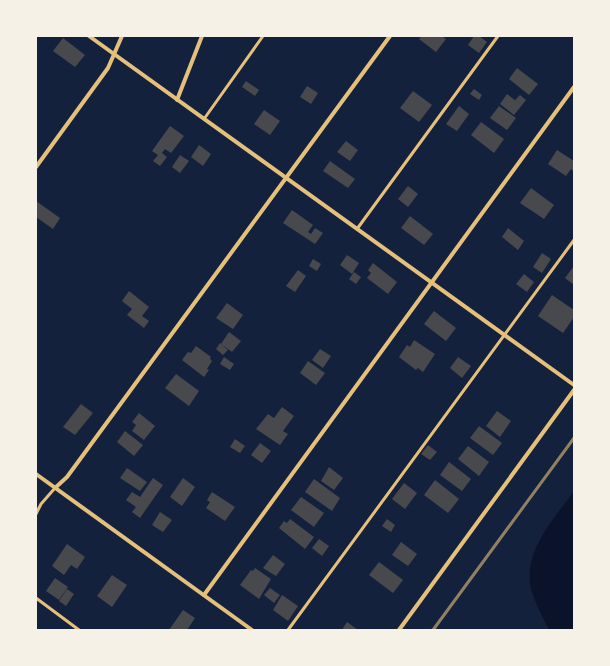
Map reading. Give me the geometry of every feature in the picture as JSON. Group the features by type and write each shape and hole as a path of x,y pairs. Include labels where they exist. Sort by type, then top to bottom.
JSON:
{"street":[{"path":"89,36 574,385"},
{"path":"36,167 108,68 122,36"},
{"path":"177,100 202,36"},
{"path":"55,488 72,471 390,36"},
{"path":"204,595 574,87"},
{"path":"399,630 574,390"},
{"path":"36,474 252,630"}],"lane":[{"path":"204,119 263,36"},
{"path":"357,229 498,36"},
{"path":"288,630 574,240"},
{"path":"36,514 41,504 55,488"},
{"path":"36,598 80,630"}],"water":[{"path":"574,491 574,630 549,630 533,595 530,584 532,558 543,534"}],"building":[{"path":"422,36 441,36 446,39 436,52 419,39"},
{"path":"474,36 479,36 487,42 479,53 468,45"},
{"path":"63,38 85,55 75,67 53,51"},
{"path":"517,68 538,84 529,95 509,79"},
{"path":"246,81 259,90 255,96 242,87"},
{"path":"307,86 318,93 311,104 300,97"},
{"path":"474,89 482,95 479,100 470,94"},
{"path":"413,91 432,105 419,122 400,108"},
{"path":"507,94 520,104 515,100 520,95 526,100 514,115 500,104"},
{"path":"459,106 469,114 457,131 446,124"},
{"path":"499,106 516,118 507,130 490,118"},
{"path":"264,110 280,121 270,135 254,124"},
{"path":"481,122 504,139 494,153 471,135"},
{"path":"170,126 184,136 171,153 165,149 162,153 167,157 160,166 153,161 158,155 152,151"},
{"path":"346,141 358,150 350,161 337,152"},
{"path":"199,145 211,154 203,166 191,157"},
{"path":"557,150 574,161 574,172 571,169 566,176 548,164"},
{"path":"180,155 189,161 180,173 172,167"},
{"path":"330,161 355,179 348,188 323,171"},
{"path":"408,186 418,194 408,207 398,199"},
{"path":"531,188 554,205 544,219 520,203"},
{"path":"36,201 60,218 53,229 36,217"},
{"path":"292,210 313,225 308,232 311,234 315,228 323,233 315,244 283,223"},
{"path":"410,216 433,234 424,245 401,228"},
{"path":"508,228 524,241 518,250 502,237"},
{"path":"542,253 551,259 542,273 533,267"},
{"path":"347,255 359,263 352,274 340,265"},
{"path":"313,259 321,264 317,271 309,266"},
{"path":"373,263 397,282 388,294 367,278 371,273 368,270"},
{"path":"574,266 574,285 565,278"},
{"path":"298,270 306,276 295,292 286,286"},
{"path":"354,272 361,277 356,284 349,279"},
{"path":"524,274 534,282 527,292 516,284"},
{"path":"129,291 149,307 142,316 149,321 144,328 127,315 132,309 122,301"},
{"path":"552,295 574,310 574,317 563,333 538,316"},
{"path":"227,303 243,315 233,329 216,318"},
{"path":"434,311 456,328 446,341 424,324"},
{"path":"229,332 241,341 232,352 221,344"},
{"path":"414,340 435,354 423,372 418,368 416,370 399,357 407,345 410,347"},
{"path":"220,343 228,350 223,355 216,349"},
{"path":"196,346 211,357 210,359 212,361 207,369 209,370 204,377 182,360 188,352 191,353"},
{"path":"320,349 331,356 323,368 312,360"},
{"path":"224,357 234,364 230,370 220,364"},
{"path":"458,357 471,366 462,378 450,368"},
{"path":"308,361 325,373 316,385 300,373"},
{"path":"176,374 199,391 189,406 165,388"},
{"path":"81,404 93,413 75,435 63,427"},
{"path":"282,407 294,416 283,431 288,434 280,445 256,429 268,414 274,418"},
{"path":"497,411 511,421 500,437 486,426"},
{"path":"139,413 155,426 144,440 132,431 136,425 132,422"},
{"path":"479,426 502,443 493,455 470,438"},
{"path":"125,431 143,445 134,456 117,442"},
{"path":"235,439 245,446 240,453 230,447"},
{"path":"260,443 271,451 262,463 251,455"},
{"path":"428,445 437,452 430,460 421,454"},
{"path":"468,446 489,462 479,476 458,459"},
{"path":"449,462 471,479 462,491 440,475"},
{"path":"329,467 343,478 334,490 321,481"},
{"path":"127,468 147,482 140,491 120,478"},
{"path":"153,478 163,485 140,518 132,512 136,507 126,500 132,492 140,497"},
{"path":"183,478 195,487 182,506 170,497"},
{"path":"314,479 340,498 332,511 305,492"},
{"path":"435,480 459,499 448,513 424,495"},
{"path":"404,483 417,493 405,509 392,499"},
{"path":"212,492 235,507 225,521 206,508 210,502 207,500"},
{"path":"301,497 324,513 314,527 291,510"},
{"path":"160,512 172,520 163,532 152,525"},
{"path":"290,519 314,537 305,549 279,528 284,521 287,523"},
{"path":"387,519 395,525 391,532 382,526"},
{"path":"319,539 329,546 322,556 312,548"},
{"path":"401,542 417,554 408,566 392,555"},
{"path":"67,544 85,557 77,569 71,565 64,575 52,566"},
{"path":"273,555 285,564 276,576 263,568"},
{"path":"379,562 403,580 393,593 369,575"},
{"path":"255,568 271,579 259,599 240,585 251,570 253,571"},
{"path":"112,575 127,585 112,607 97,596"},
{"path":"55,578 68,587 59,600 46,591"},
{"path":"270,588 280,595 274,603 264,595"},
{"path":"67,589 74,594 66,606 59,601"},
{"path":"282,595 298,606 288,621 273,610"},
{"path":"183,610 195,618 187,630 169,630"},
{"path":"347,622 358,630 342,630"}],"railway":[{"path":"433,630 574,438"}]}
